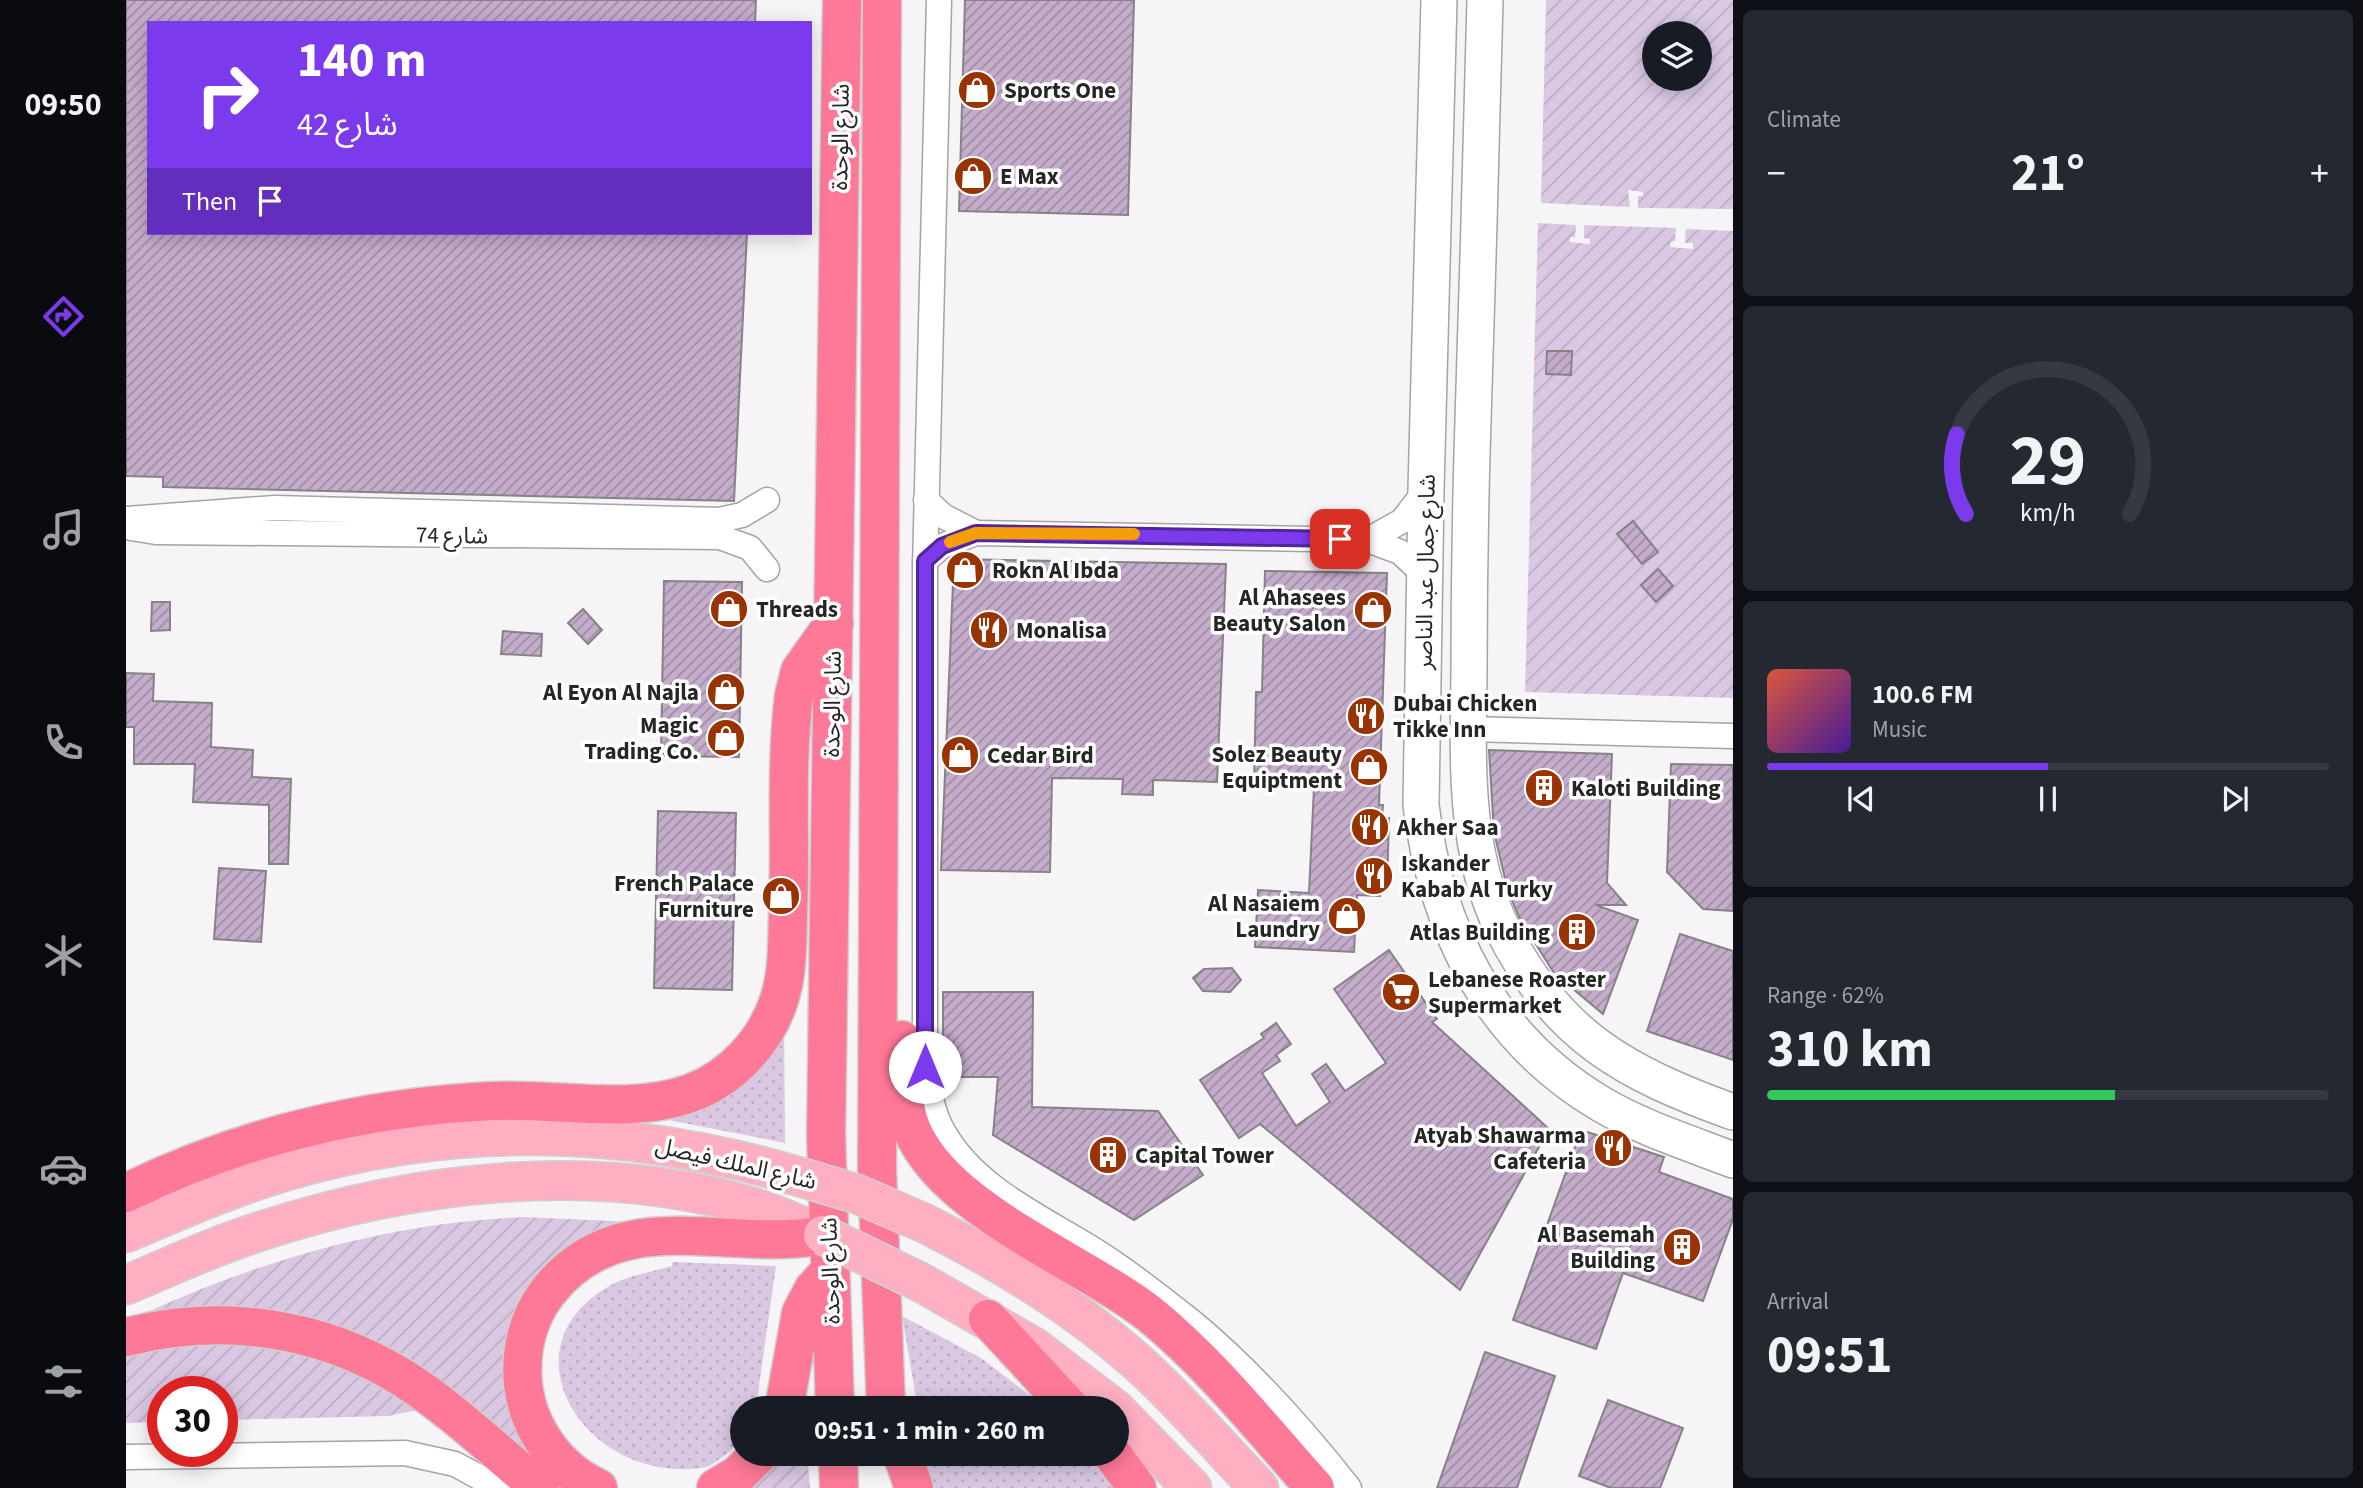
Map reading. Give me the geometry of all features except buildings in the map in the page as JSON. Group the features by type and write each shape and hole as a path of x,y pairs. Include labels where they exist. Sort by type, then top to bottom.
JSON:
{"highway":[{"name":"شارع الوحدة","path":"834,1396 826,1253 826,1135 842,0"},
{"name":"شارع الوحدة","path":"882,0 877,1171 886,1396"},
{"path":"882,100 901,43 907,0"},
{"path":"126,1194 235,1148 337,1120 389,1111 495,1101 643,1103 668,1100 693,1092 737,1065 769,1025 785,976 794,695 800,671 834,623"},
{"path":"877,906 887,919 896,946 908,1119 931,1159 973,1203 1118,1291 1176,1335 1228,1387 1315,1488"},
{"path":"598,1488 573,1473 547,1445 537,1429 524,1393 523,1355 533,1317 555,1283 586,1257 623,1242 697,1234 779,1242 826,1253 813,1290 801,1313 786,1396"},
{"path":"988,1319 1059,1396"},
{"path":"126,1337 189,1325 243,1326 285,1331 346,1349 403,1379 430,1397 540,1488"},
{"path":"716,1488 747,1466"},
{"path":"838,1466 839,1488"},
{"path":"888,1466 889,1488"},
{"path":"906,1466 914,1488"},
{"path":"1121,1466 1137,1488"}],"main road":[{"name":"شارع الملك فيصل","path":"126,1233 230,1189 292,1170 380,1150 484,1137 549,1135 665,1144 737,1159 857,1194 924,1223 1012,1270 1103,1335 1186,1410 1259,1488"},
{"name":"شارع الملك فيصل","path":"126,1285 246,1236 377,1200 511,1183 583,1182 717,1198 761,1210 826,1253 922,1283 988,1319 1034,1347 1098,1396"},
{"name":"شارع الملك فيصل","path":"1129,1423 1192,1488"}],"street":[{"path":"939,0 925,561 925,1067 931,1101 943,1132 963,1160 988,1184 1104,1256 1193,1323 1247,1372 1305,1433 1349,1488"},
{"name":"شارع جمال عبد الناصر","path":"1439,0 1421,805 1437,894 1453,936 1474,976 1500,1014 1530,1047 1563,1077 1600,1103 1640,1124 1733,1160"},
{"name":"شارع جمال عبد الناصر","path":"1485,0 1469,548 1468,729 1474,841 1501,926 1523,966 1566,1019 1619,1062 1659,1084 1733,1112"},
{"path":"1434,174 1449,198 1451,300 1463,309 1477,305"},
{"path":"1427,446 1434,439 1444,438 1452,444 1455,453 1455,533 1469,548"},
{"path":"1368,540 1402,522 1426,490"},
{"name":"شارع 74","path":"126,519 275,508 719,520 742,516 767,500"},
{"path":"926,500 943,516 976,533"},
{"name":"شارع 74","path":"126,527 156,532 720,537 750,548 767,569"},
{"path":"925,561 942,546 976,533 1368,540 1400,552 1425,575"},
{"path":"1468,729 1733,736"},
{"path":"126,1457 405,1452 455,1464 499,1488"}],"shaded area":[{"path":"1546,0 1733,0 1733,209 1638,208 1638,196 1643,196 1643,192 1628,190 1630,207 1541,203"},
{"path":"1538,223 1576,225 1575,237 1570,237 1570,242 1590,244 1590,239 1584,238 1584,225 1676,228 1675,241 1671,242 1670,247 1693,249 1693,243 1685,243 1686,229 1733,231 1733,698 1525,692","holes":["1658,570 1673,586 1656,601 1641,585"]},
{"path":"784,1011 785,1143 658,1118"},
{"path":"524,1217 633,1222 521,1318 566,1488 556,1488 406,1368 126,1322 222,1281 320,1249 421,1228"},
{"path":"672,1262 776,1266 757,1396 730,1396 730,1451 707,1467 664,1468 626,1456 594,1435 572,1408 560,1376 561,1343 578,1312 611,1285 672,1266"},
{"path":"902,1316 981,1358 1031,1396 916,1396"},
{"path":"215,1344 296,1354 321,1361 369,1381 417,1410 388,1416 238,1420 238,1376 147,1376 147,1422 126,1423 126,1357 157,1349"},
{"path":"770,1466 808,1466 810,1488 752,1488"},
{"path":"928,1466 1103,1466 1121,1488 932,1488"}],"slow traffic":[{"path":"950,542 976,533 1134,534"}],"place":[{"name":"Sports One","path":"977,90"},
{"name":"E Max","path":"973,176"},
{"name":"Rokn Al Ibda","path":"965,570"},
{"name":"Threads","path":"729,609"},
{"name":"Al Ahasees Beauty Salon","path":"1373,610"},
{"name":"Monalisa","path":"989,630"},
{"name":"Al Eyon Al Najla","path":"726,692"},
{"name":"Dubai Chicken Tikke Inn","path":"1366,716"},
{"name":"Magic Trading Co.","path":"726,738"},
{"name":"Cedar Bird","path":"960,755"},
{"name":"Solez Beauty Equiptment","path":"1369,767"},
{"name":"Kaloti Building","path":"1544,788"},
{"name":"Akher Saa","path":"1370,827"},
{"name":"Iskander Kabab Al Turky","path":"1374,876"},
{"name":"French Palace Furniture","path":"781,896"},
{"name":"Al Nasaiem Laundry","path":"1347,916"},
{"name":"Atlas Building","path":"1577,932"},
{"name":"Lebanese Roaster Supermarket","path":"1401,992"},
{"name":"Atyab Shawarma Cafeteria","path":"1613,1148"},
{"name":"Capital Tower","path":"1108,1155"},
{"name":"Al Basemah Building","path":"1682,1247"}],"route":[{"path":"925,1067 925,561 942,546 976,533 1176,534 1340,539"}]}
